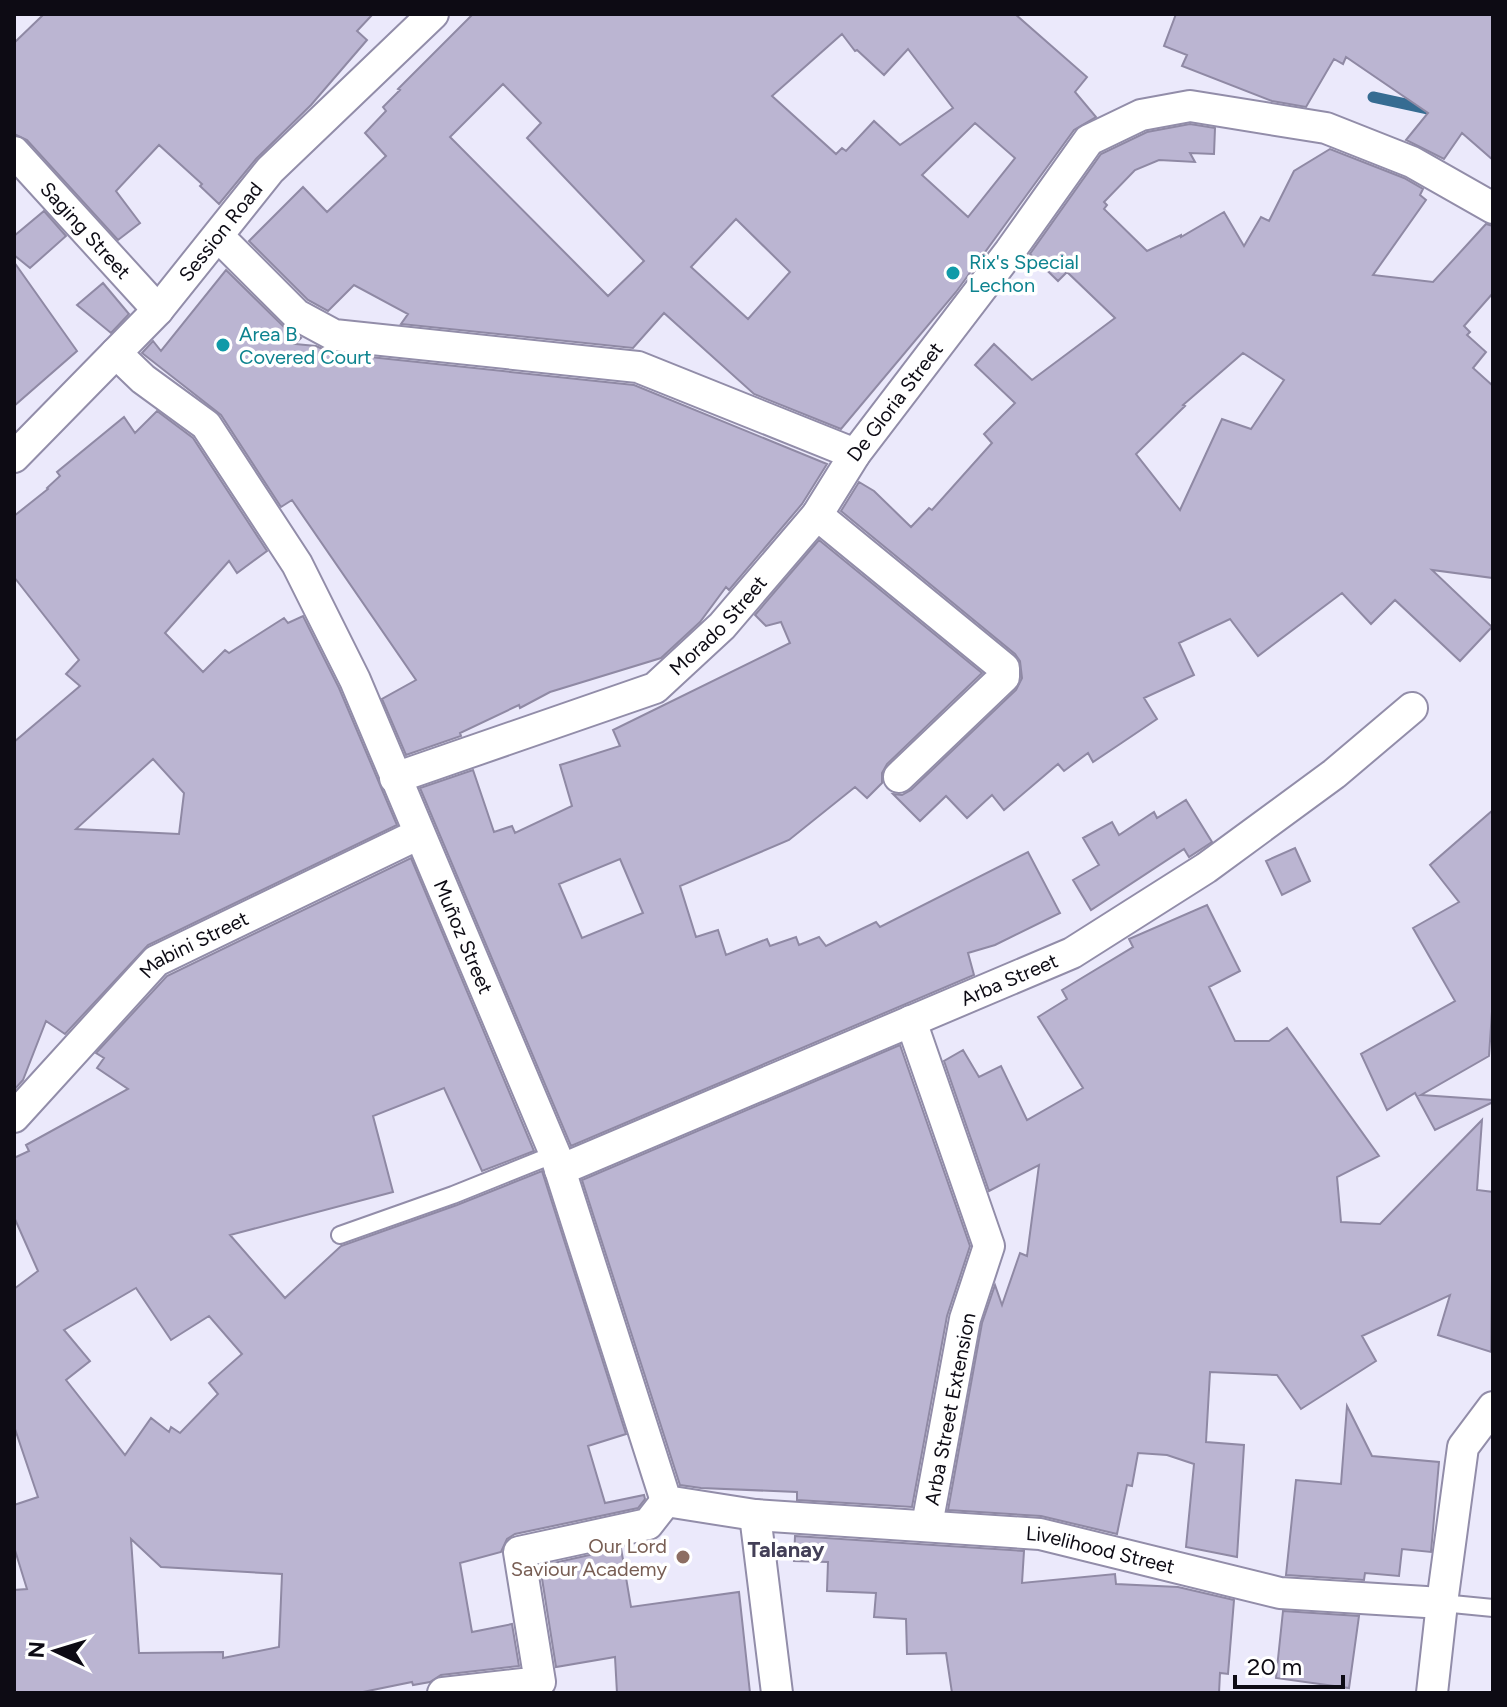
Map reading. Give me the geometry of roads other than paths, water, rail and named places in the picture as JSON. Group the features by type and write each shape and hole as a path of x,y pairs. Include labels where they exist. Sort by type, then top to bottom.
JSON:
{"street":[{"name":"Session Road","path":"14,457 158,310 270,170 433,14"},
{"name":"De Gloria Street","path":"219,237 297,315 334,335 638,367 855,454 1010,251 1089,140 1141,115 1190,106 1326,128 1412,162 1493,208"},
{"name":"Saging Street","path":"14,152 158,310"},
{"name":"Muñoz Street","path":"116,353 143,379 206,425 297,564 355,680 558,1162 666,1501"},
{"name":"Morado Street","path":"395,778 655,688 722,626 817,515 855,454"},
{"path":"817,515 1004,668 1004,677 899,777"},
{"name":"Arba Street","path":"558,1162 1072,953 1206,868 1334,774 1412,708"},
{"name":"Mabini Street","path":"14,1117 156,961 419,834"},
{"name":"Arba Street Extension","path":"911,1021 989,1246 965,1319 927,1525"},
{"path":"1432,1693 1463,1447 1493,1407"},
{"path":"443,1693 540,1682 519,1552 648,1524 666,1501 755,1515 777,1693"},
{"name":"Livelihood Street","path":"755,1515 1040,1534 1280,1593 1442,1603"}],"lane":[{"path":"340,1235 558,1162"},
{"path":"1442,1603 1493,1608"}],"waterway":[{"path":"1373,97 1433,110"}],"place":[{"name":"Rix's Special Lechon","path":"953,273"},
{"name":"Area B Covered Court","path":"223,345"},
{"name":"Our Lord Saviour Academy","path":"683,1557"}],"district":[{"name":"Talanay","path":"786,1549"}]}
